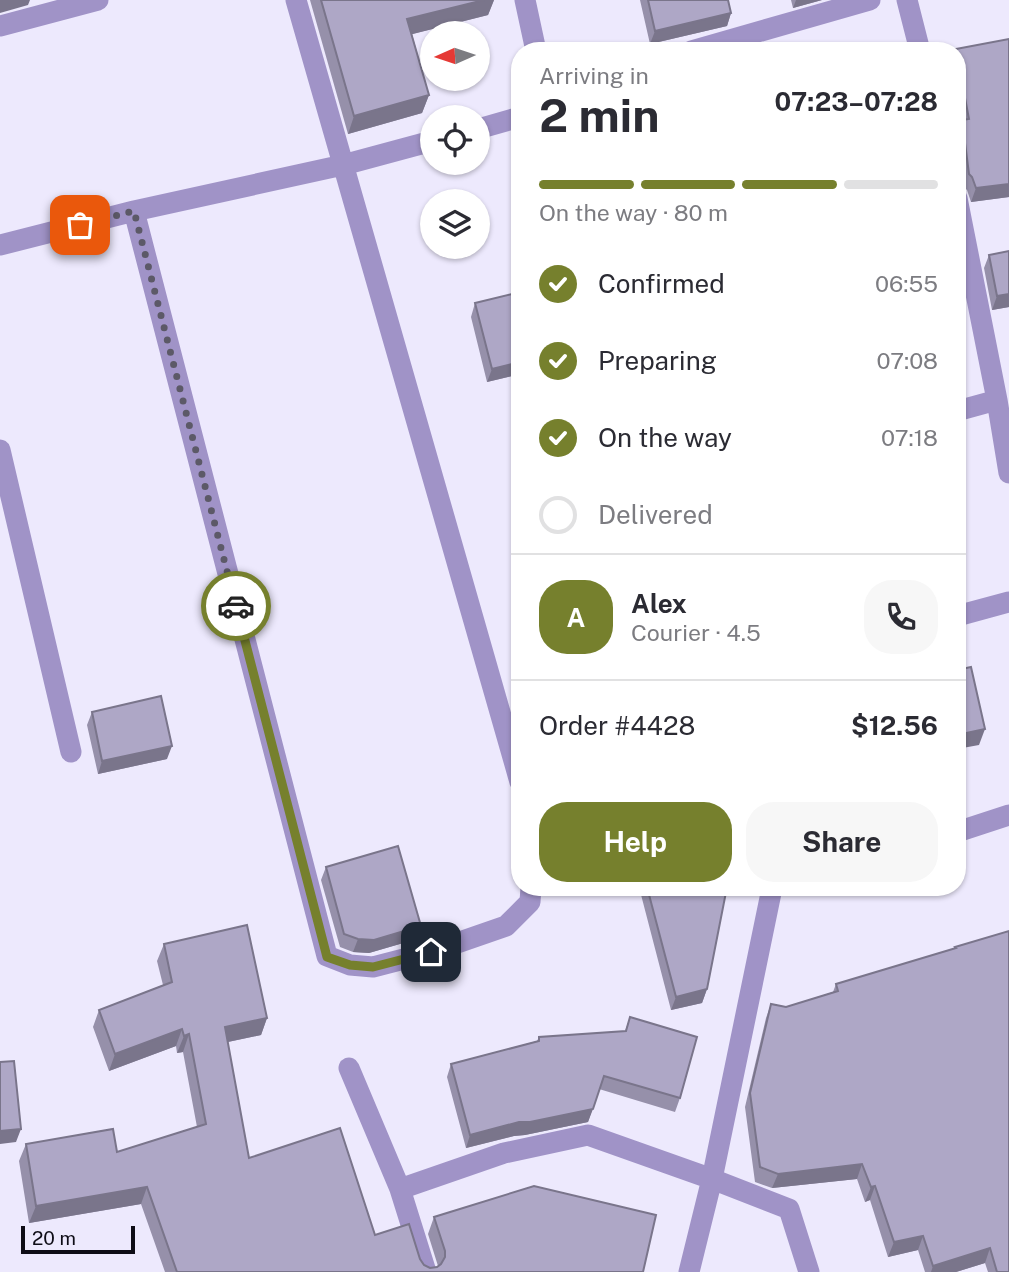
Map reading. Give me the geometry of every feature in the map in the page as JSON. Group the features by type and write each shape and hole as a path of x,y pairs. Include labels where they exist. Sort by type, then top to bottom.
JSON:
{"street":[{"path":"0,26 97,0"},
{"path":"296,0 511,751"},
{"path":"526,0 535,42"},
{"path":"723,42 870,0"},
{"path":"907,0 918,42"},
{"path":"490,126 511,120"},
{"path":"0,244 343,165 420,144"},
{"path":"134,211 327,957 350,965 373,967 431,952 506,926 530,902 530,896"},
{"path":"966,244 1009,473"},
{"path":"966,409 997,400"},
{"path":"0,450 71,752"},
{"path":"966,614 1009,602"},
{"path":"966,829 1009,815"},
{"path":"689,1272 774,896"},
{"path":"349,1068 400,1189 426,1272"},
{"path":"400,1189 504,1153 588,1135 789,1209 810,1272"}],"building":[{"path":"321,0 484,0 407,19 420,64 420,91 428,91 429,95 354,116"},
{"path":"648,0 728,0 731,13 655,31"},
{"path":"1009,39 1009,184 976,188 969,174 966,151 966,119 969,119 966,103 966,47"},
{"path":"1009,251 1009,294 997,296 989,255"},
{"path":"511,294 511,364 492,369 475,303"},
{"path":"971,667 985,729 966,733 966,668"},
{"path":"161,696 172,746 102,761 92,712"},
{"path":"398,846 421,926 374,940 358,939 344,934 326,867"},
{"path":"649,896 725,896 707,989 676,997"},
{"path":"247,925 267,1018 225,1027 249,1158 340,1128 375,1235 409,1224 420,1259 430,1268 437,1267 445,1257 434,1217 534,1186 656,1215 643,1272 177,1272 147,1187 36,1206 26,1144 113,1129 117,1152 206,1124 189,1034 184,1036 182,1029 115,1054 99,1010 172,982 164,944"},
{"path":"1009,931 1009,1272 997,1272 990,1248 933,1266 923,1236 894,1242 875,1186 871,1187 862,1164 778,1174 760,1167 750,1093 771,1004 786,1007 838,991 836,984"},
{"path":"630,1017 697,1037 680,1098 604,1076 593,1109 519,1122 470,1135 451,1064 539,1041 539,1037 626,1031"},
{"path":"14,1061 21,1129 0,1131 0,1062"}],"way so far":[{"path":"80,225 134,211 236,606"}],"route":[{"path":"236,606 327,957 350,965 373,967 431,952"}]}
